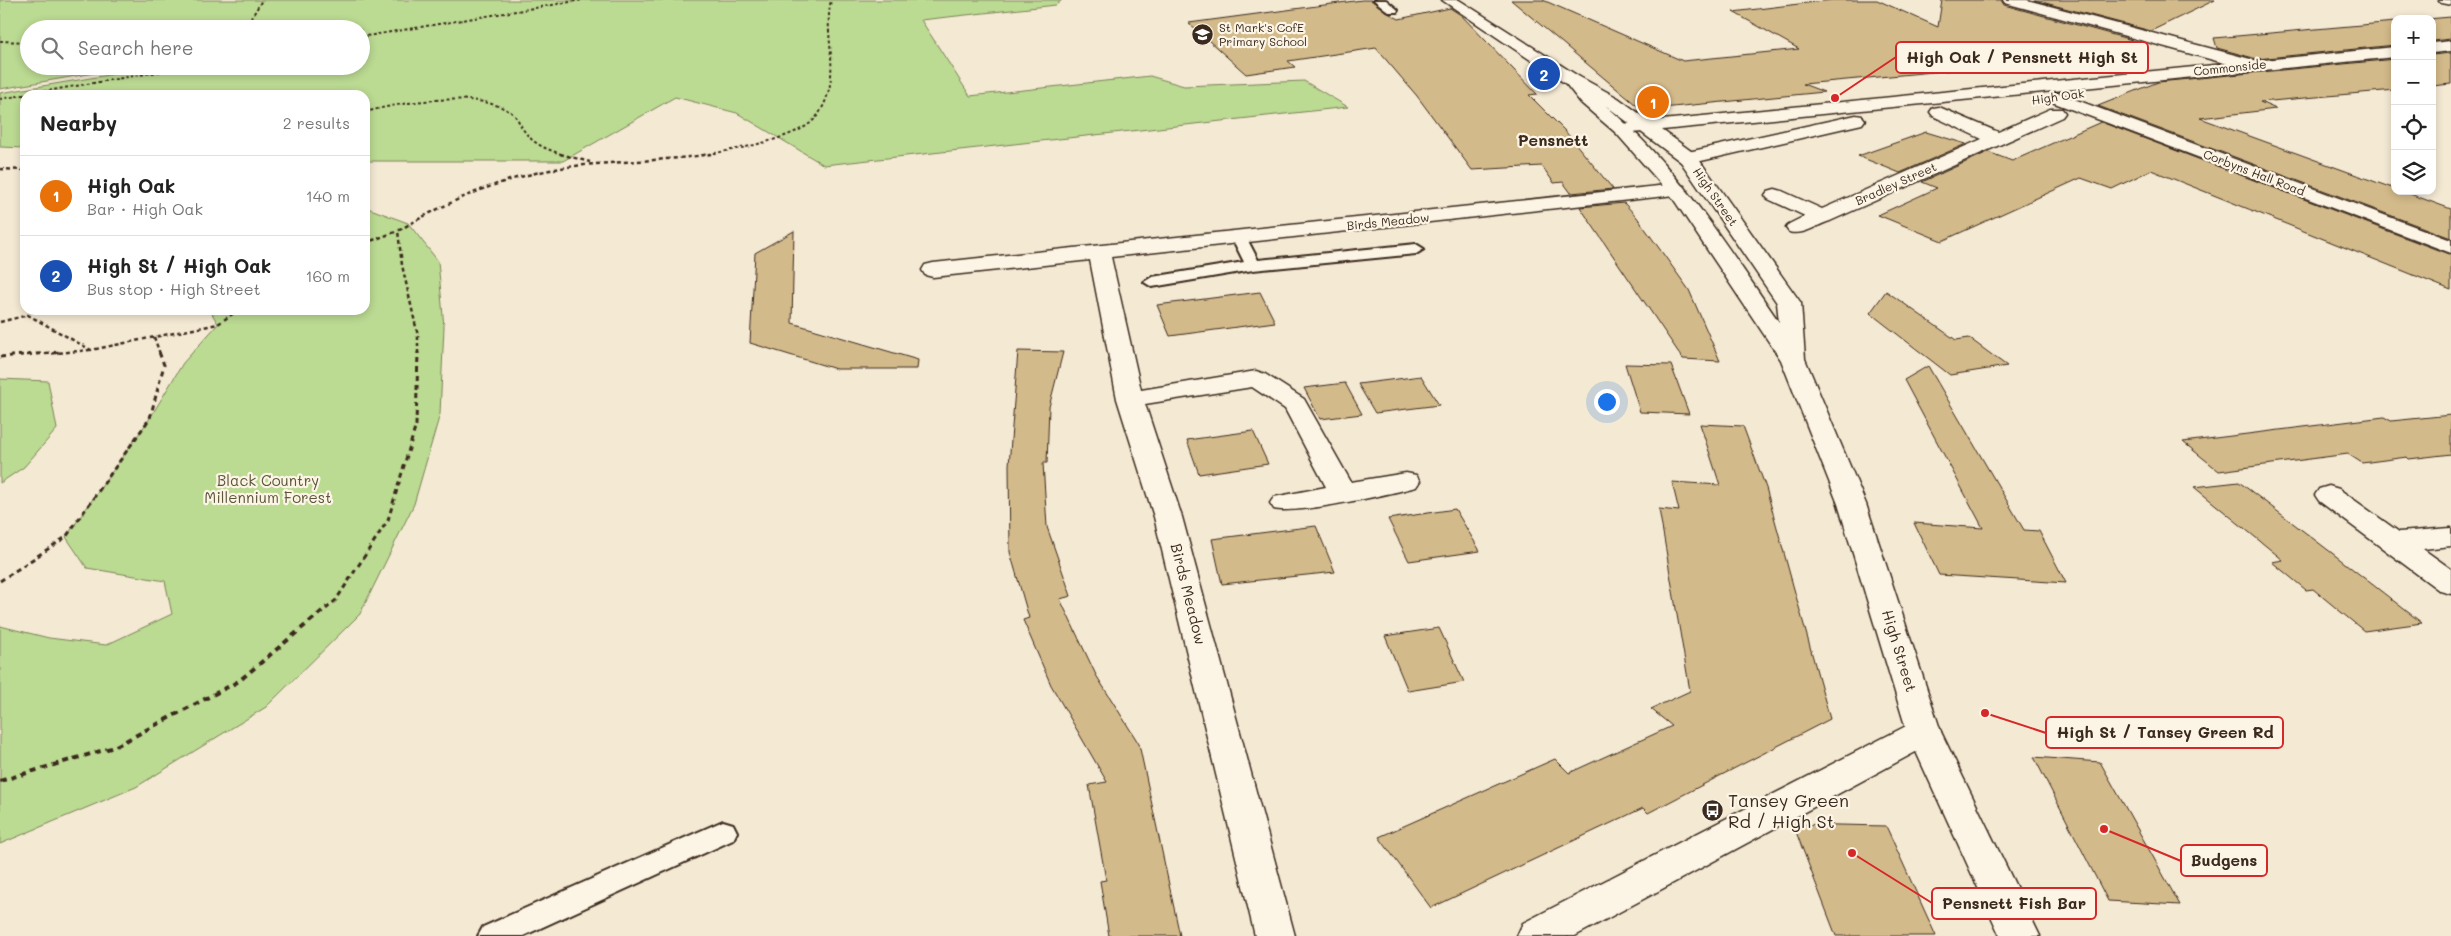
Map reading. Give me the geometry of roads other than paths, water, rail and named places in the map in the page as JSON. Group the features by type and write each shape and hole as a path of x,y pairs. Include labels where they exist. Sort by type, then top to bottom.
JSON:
{"main road":[{"path":"2010,0 2252,65"},
{"path":"2446,0 2451,1"},
{"name":"High Street","path":"1454,1 1572,80 1612,102 1688,158 1789,303 1793,360"},
{"path":"2436,48 2451,46"},
{"name":"Commonside","path":"2154,77 2252,65 2391,52"},
{"name":"High Oak","path":"1625,132 1665,140 1818,122 1841,122 1939,112 2060,99 2154,77"},
{"name":"High Street","path":"1572,80 1587,100 1625,132 1677,190 1793,360 1852,504 1924,732 2020,936"},
{"name":"High Oak","path":"1625,132 1646,126 2035,88 2060,99"},
{"path":"1913,99 1996,138"},
{"name":"Bradley Street","path":"1796,228 1996,138 2060,99"},
{"name":"Corbyns Hall Road","path":"2060,99 2451,247"},
{"name":"High Oak","path":"1688,158 1841,122"},
{"name":"Birds Meadow","path":"933,270 1677,190"},
{"path":"1775,195 1823,217"},
{"name":"Birds Meadow","path":"1099,253 1130,399 1168,517 1275,936"},
{"path":"1130,399 1256,379 1295,404 1343,493"},
{"path":"1284,503 1406,481"},
{"path":"2330,495 2451,584"},
{"path":"2394,542 2451,536"},
{"path":"1537,936 1924,732"}],"lane":[{"path":"1379,0 1394,10"},
{"path":"1240,238 1253,266"},
{"path":"1152,282 1253,266 1416,249"},
{"path":"493,936 723,832"}],"place":[{"name":"St Mark's CofE Primary School","path":"1203,35"},
{"name":"High St / High Oak","path":"1544,74"},
{"name":"High Oak / Pensnett High St","path":"1835,98"},
{"name":"High Oak","path":"1653,102"},
{"name":"High St / Tansey Green Rd","path":"1985,713"},
{"name":"Tansey Green Rd / High St","path":"1712,811"},
{"name":"Budgens","path":"2104,829"},
{"name":"Pensnett Fish Bar","path":"1852,853"}],"district":[{"name":"Pensnett","path":"1553,140"}],"park label":[{"name":"Black Country Millennium Forest","path":"268,490"}]}
